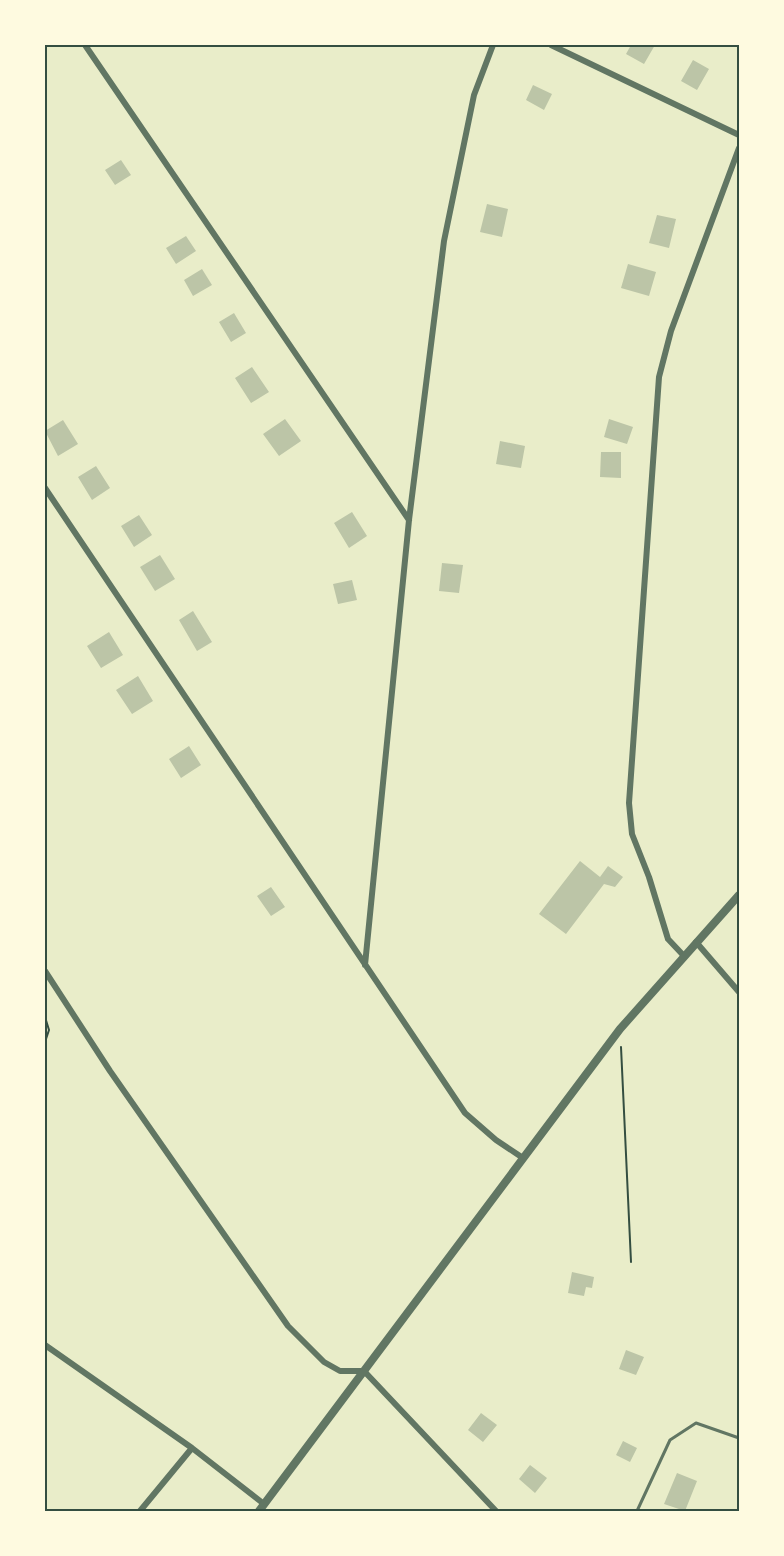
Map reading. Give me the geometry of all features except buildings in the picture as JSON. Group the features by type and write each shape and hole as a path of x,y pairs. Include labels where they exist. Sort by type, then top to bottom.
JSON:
{"street":[{"path":"85,45 409,520"},
{"path":"365,965 409,520 444,241 474,95 493,45"},
{"path":"551,45 739,135"},
{"path":"684,956 668,939 649,877 632,834 629,803 659,377 671,331 739,148"},
{"path":"45,488 465,1113 496,1140 524,1158"},
{"path":"45,1345 192,1448 262,1507 620,1029 739,895"},
{"path":"696,942 739,992"},
{"path":"45,970 55,989 116,1081 288,1326 324,1362 340,1371 364,1371 496,1511"},
{"path":"141,1511 192,1448"}],"lane":[{"path":"637,1511 670,1440 696,1423 739,1438"}],"path":[{"path":"45,1017 49,1030 45,1042"},
{"path":"620,1029 631,1262"}]}
